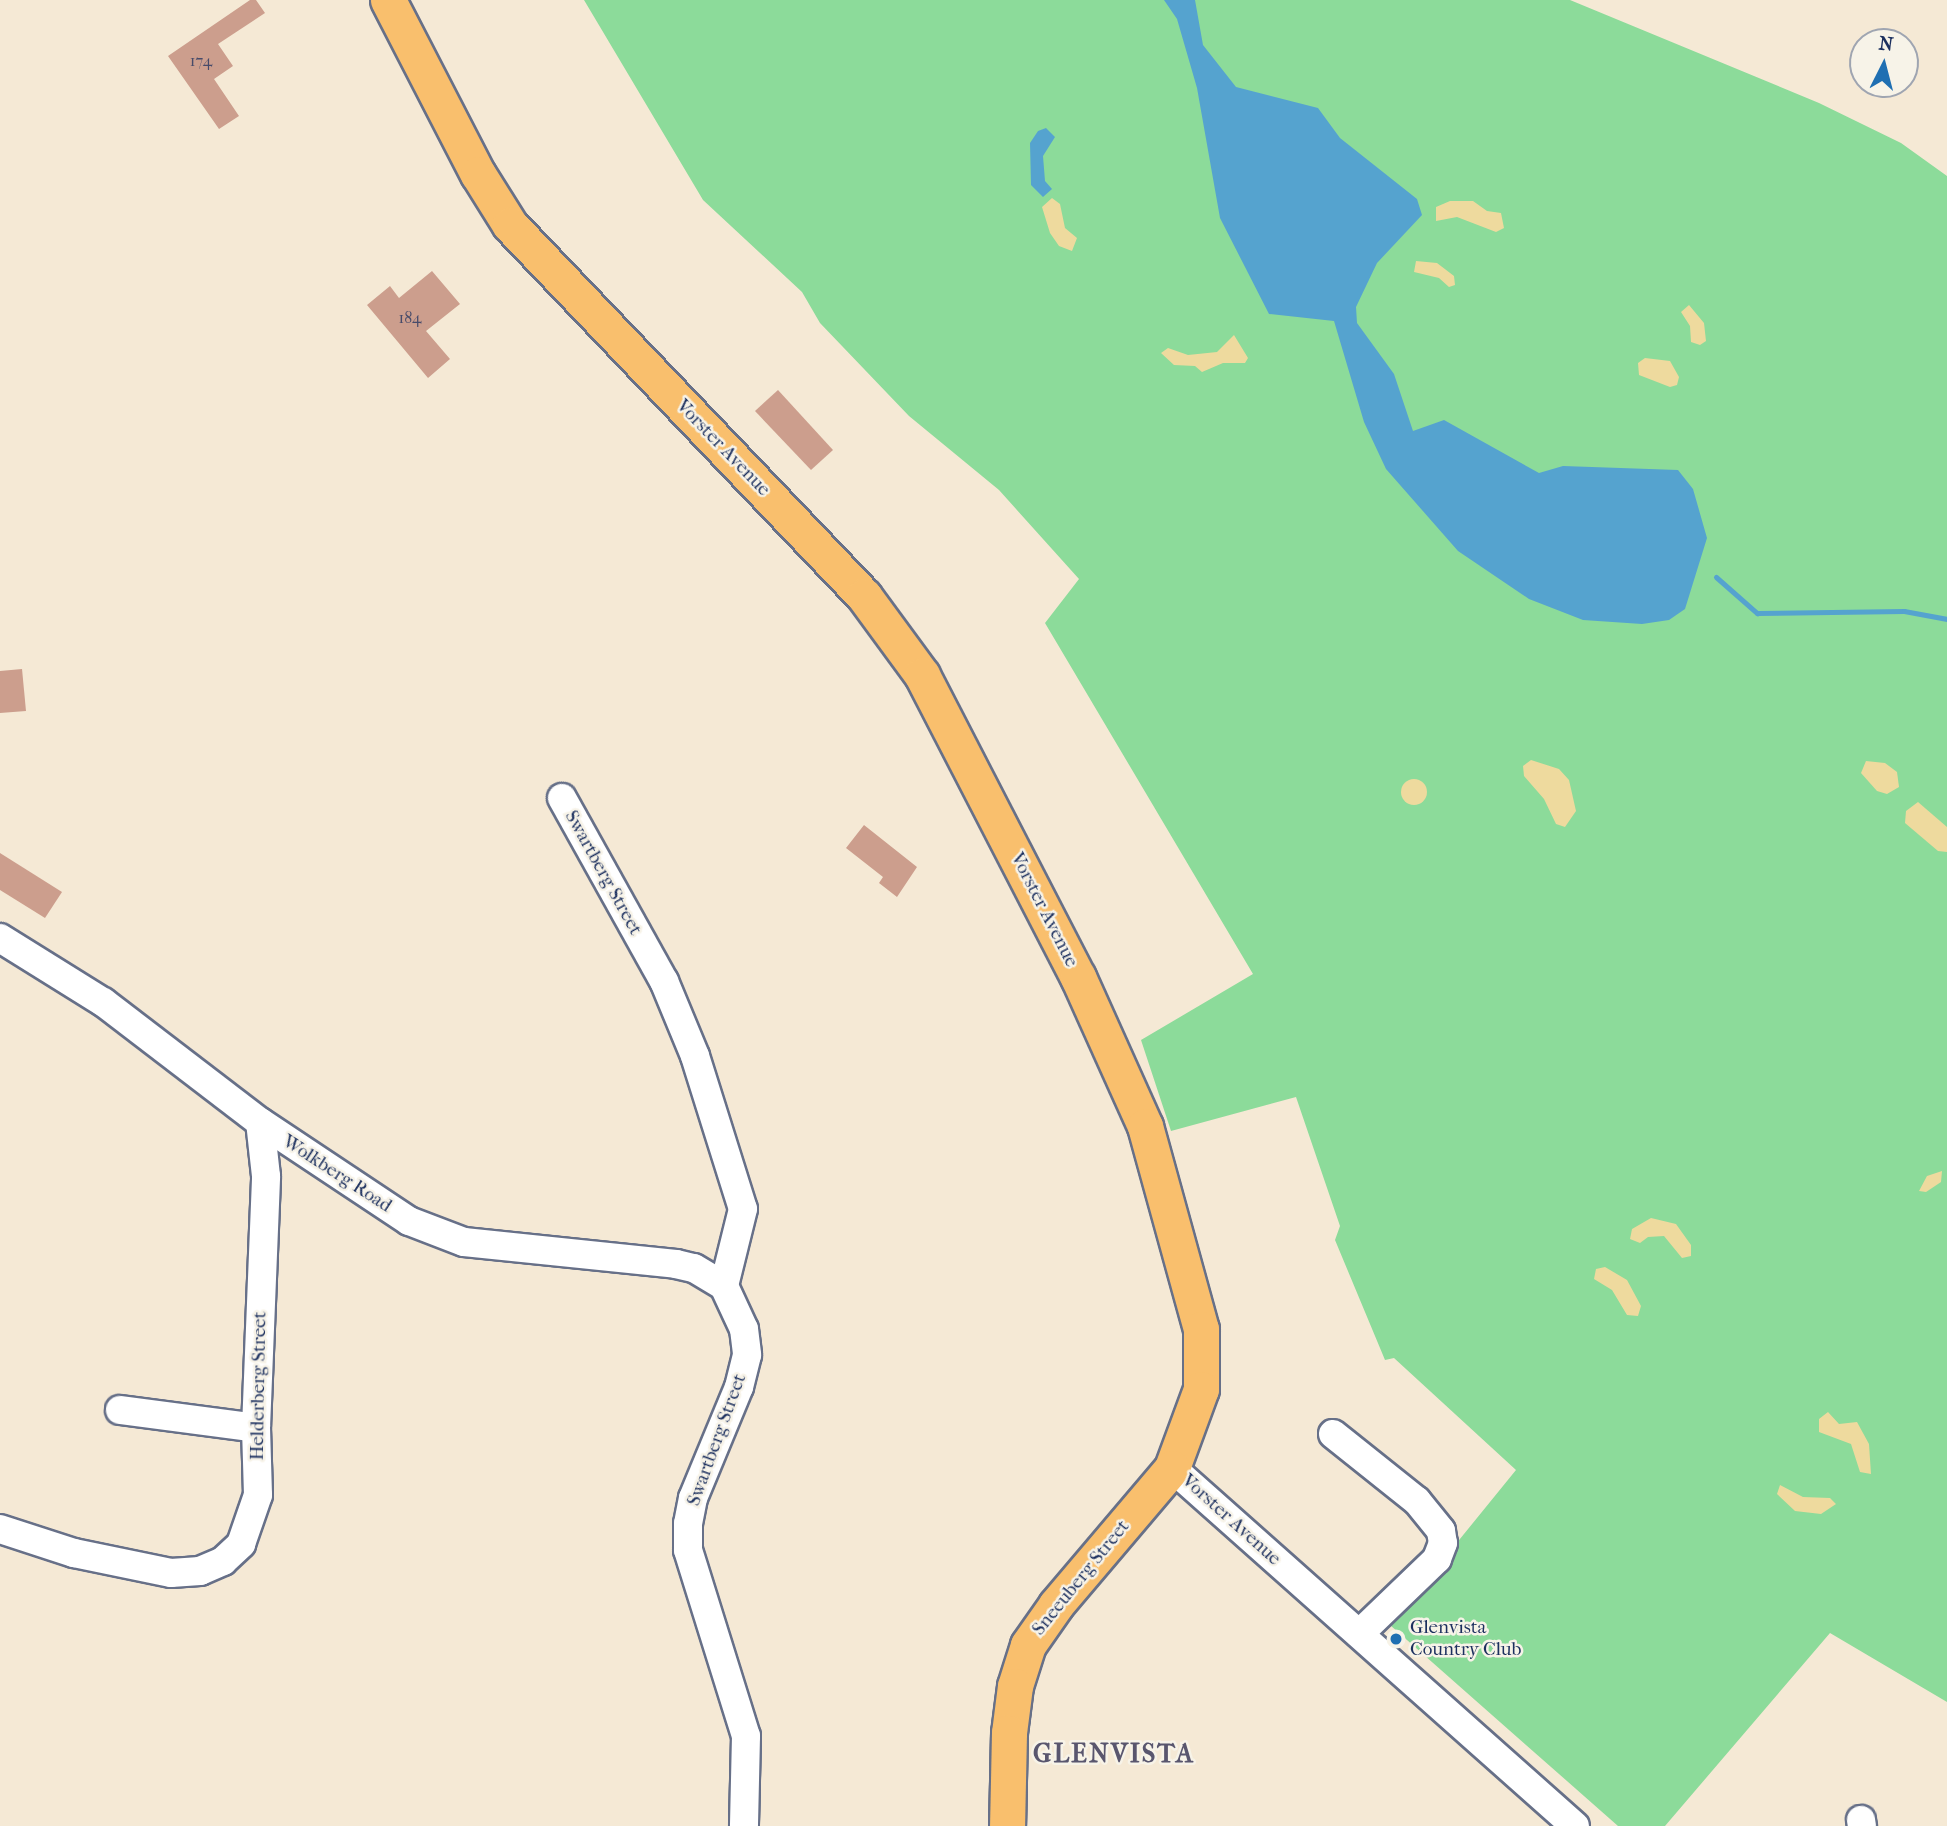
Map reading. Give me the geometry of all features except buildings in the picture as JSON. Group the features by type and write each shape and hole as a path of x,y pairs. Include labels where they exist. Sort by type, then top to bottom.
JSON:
{"main road":[{"name":"Vorster Avenue","path":"388,0 478,174 510,225 864,596 939,705 1078,977 1145,1126 1200,1329 1201,1390 1172,1468"},
{"name":"Sneeuberg Street","path":"1008,1826 1009,1733 1015,1686 1028,1645 1056,1605 1172,1468"}],"street":[{"name":"Swartberg Street","path":"562,798 664,981 695,1056 743,1209 724,1286 744,1329 747,1355 693,1498 688,1550 746,1736 744,1826"},
{"name":"Wolkberg Road","path":"0,939 103,1002 260,1122 409,1221 435,1233 496,1247 676,1264 694,1268 724,1286"},
{"name":"Helderberg Street","path":"0,1529 140,1569 200,1571 233,1553 249,1528 258,1495 256,1428 266,1176 260,1122"},
{"path":"266,1176 287,1140"},
{"path":"120,1410 256,1428"},
{"path":"1334,1434 1417,1501 1441,1531 1443,1543 1437,1559 1359,1634"},
{"name":"Vorster Avenue","path":"1172,1468 1575,1826"}],"green space":[{"name":"Glenvista Country Club","path":"584,0 1570,0 1819,103 1901,143 1947,176 1947,1702 1830,1633 1665,1826 1618,1826 1390,1625 1516,1470 1394,1358 1385,1360 1335,1240 1340,1226 1296,1097 1171,1131 1141,1040 1253,974 1045,623 1079,579 999,490 909,416 820,323 802,292 703,200"}],"sand":[{"path":"1052,198 1060,204 1065,228 1077,238 1072,251 1059,246 1050,233 1042,207"},
{"path":"1450,201 1473,201 1487,211 1501,213 1504,228 1496,232 1457,217 1436,221 1436,207"},
{"path":"1416,261 1437,263 1454,276 1455,285 1449,287 1439,278 1414,272"},
{"path":"1689,305 1704,323 1706,341 1700,345 1691,342 1690,326 1681,312"},
{"path":"1234,335 1248,358 1245,363 1223,363 1202,372 1195,366 1174,365 1161,353 1168,348 1188,355 1217,352"},
{"path":"1645,358 1670,361 1679,377 1677,385 1670,387 1639,375 1638,363"},
{"path":"1531,760 1559,769 1569,780 1576,811 1565,827 1556,824 1544,799 1524,776 1523,766"},
{"path":"1866,761 1885,763 1897,772 1899,787 1887,794 1877,791 1861,773"},
{"path":"1414,779 1423,783 1427,792 1423,801 1414,805 1405,801 1401,792 1405,783"},
{"path":"1918,802 1947,827 1947,852 1938,851 1905,823 1906,811"},
{"path":"1942,1171 1941,1182 1926,1192 1919,1191 1927,1176"},
{"path":"1651,1218 1676,1224 1691,1245 1691,1256 1682,1258 1664,1236 1648,1237 1640,1243 1630,1239 1632,1229"},
{"path":"1605,1267 1627,1280 1641,1306 1638,1316 1627,1315 1612,1290 1594,1279 1596,1269"},
{"path":"1828,1412 1839,1424 1857,1422 1869,1444 1871,1474 1860,1472 1851,1444 1819,1432 1819,1419"},
{"path":"1780,1485 1803,1497 1830,1498 1836,1504 1821,1514 1795,1511 1777,1494"}],"water":[{"path":"1164,0 1195,0 1203,45 1236,87 1318,108 1340,138 1417,199 1422,215 1377,263 1356,307 1357,323 1394,374 1413,431 1444,420 1539,473 1563,466 1678,470 1693,489 1707,538 1685,609 1669,620 1642,624 1583,620 1529,599 1458,551 1386,469 1364,422 1334,321 1269,314 1220,218 1197,88 1177,19"},
{"path":"1046,128 1055,137 1043,156 1045,181 1052,189 1043,197 1031,185 1030,143 1038,131"}],"waterway":[{"path":"1716,577 1757,613 1904,611 1947,619"}],"place":[{"name":"Glenvista Country Club","path":"1396,1639"}],"district":[{"name":"GLENVISTA","path":"1114,1754"}]}
